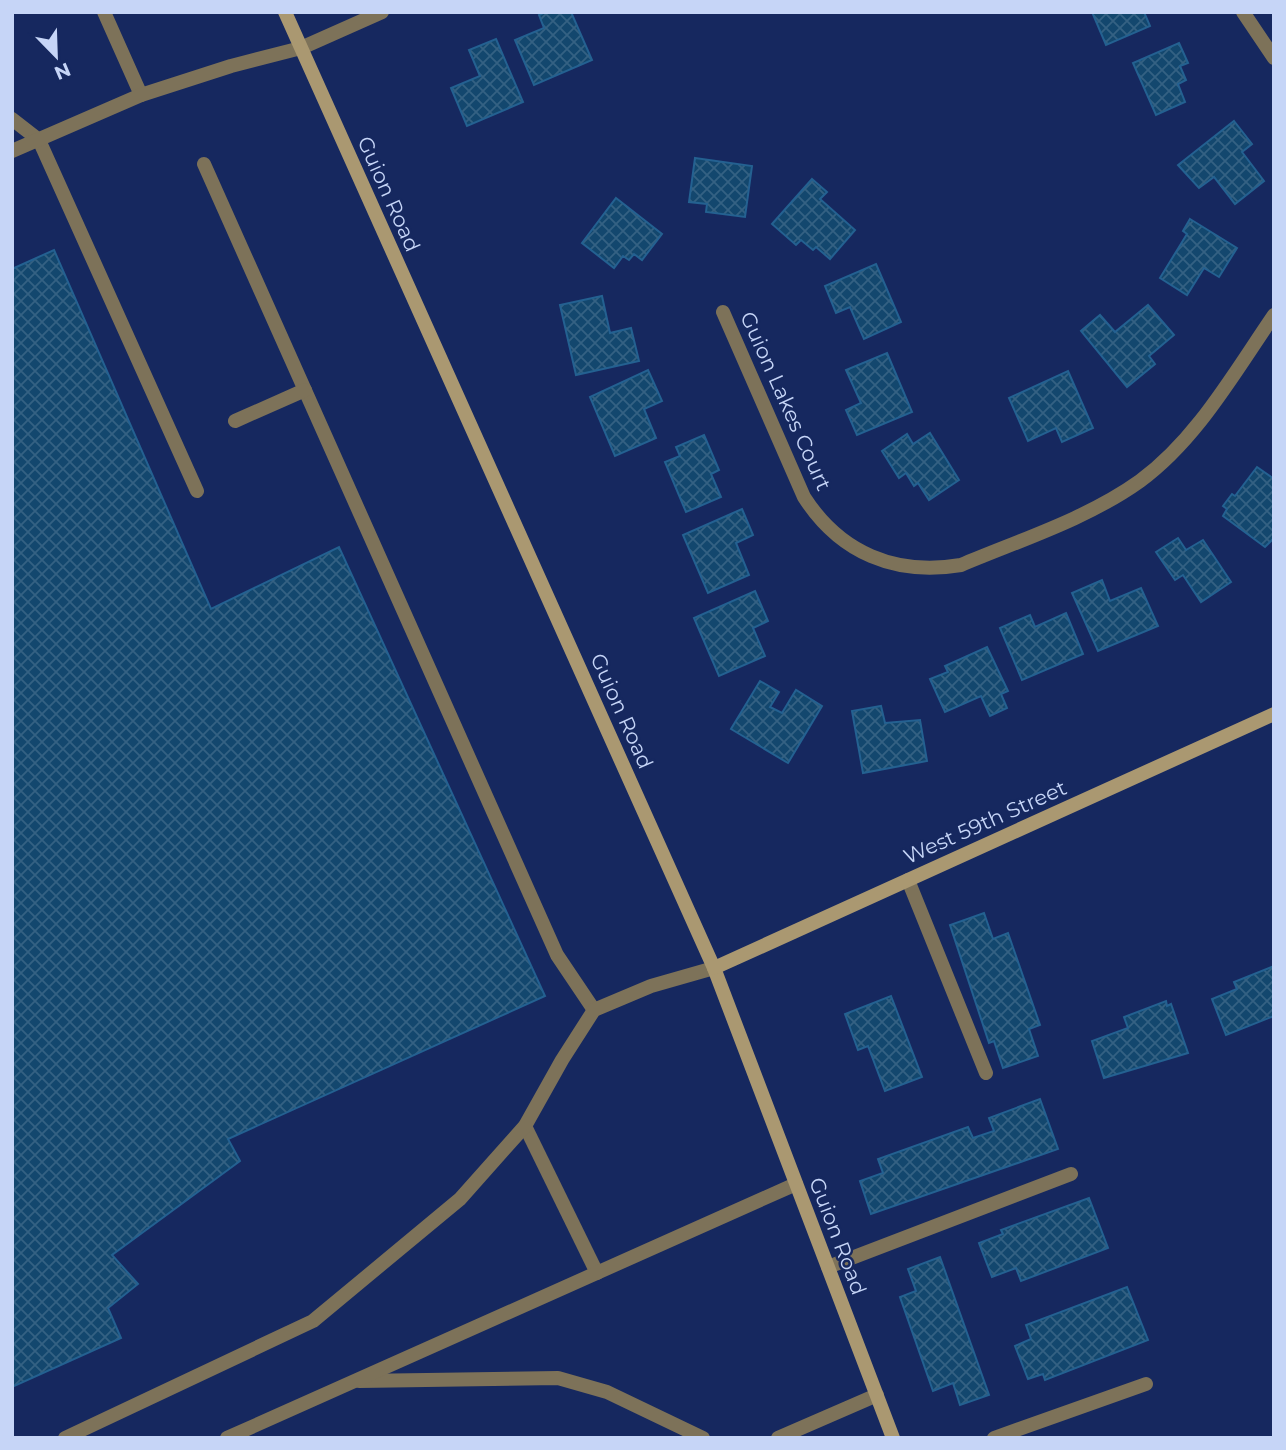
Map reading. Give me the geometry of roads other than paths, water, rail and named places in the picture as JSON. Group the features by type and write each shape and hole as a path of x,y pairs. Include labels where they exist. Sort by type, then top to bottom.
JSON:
{"street":[{"path":"104,12 141,95"},
{"name":"Guion Road","path":"285,12 714,968 893,1438"},
{"path":"12,151 141,95 231,66 301,48 382,12"},
{"path":"1243,12 1274,58"},
{"path":"12,119 39,140 197,491"},
{"path":"204,164 557,955 594,1010"},
{"name":"Guion Lakes Court","path":"723,312 804,496 816,516 847,544 876,559 907,568 939,569 961,565 1117,496 1140,481 1181,445 1274,315"},
{"path":"235,421 305,390"},
{"name":"West 59th Street","path":"714,968 1274,714"},
{"path":"908,880 986,1073"},
{"path":"65,1438 313,1321 460,1199 525,1126 594,1010 651,986 714,968"},
{"path":"525,1126 597,1273"},
{"path":"828,1267 1071,1174"},
{"path":"227,1438 796,1184"},
{"path":"354,1381 558,1378 607,1392 703,1438"},
{"path":"994,1438 1146,1384"},
{"path":"778,1438 877,1395"}]}
